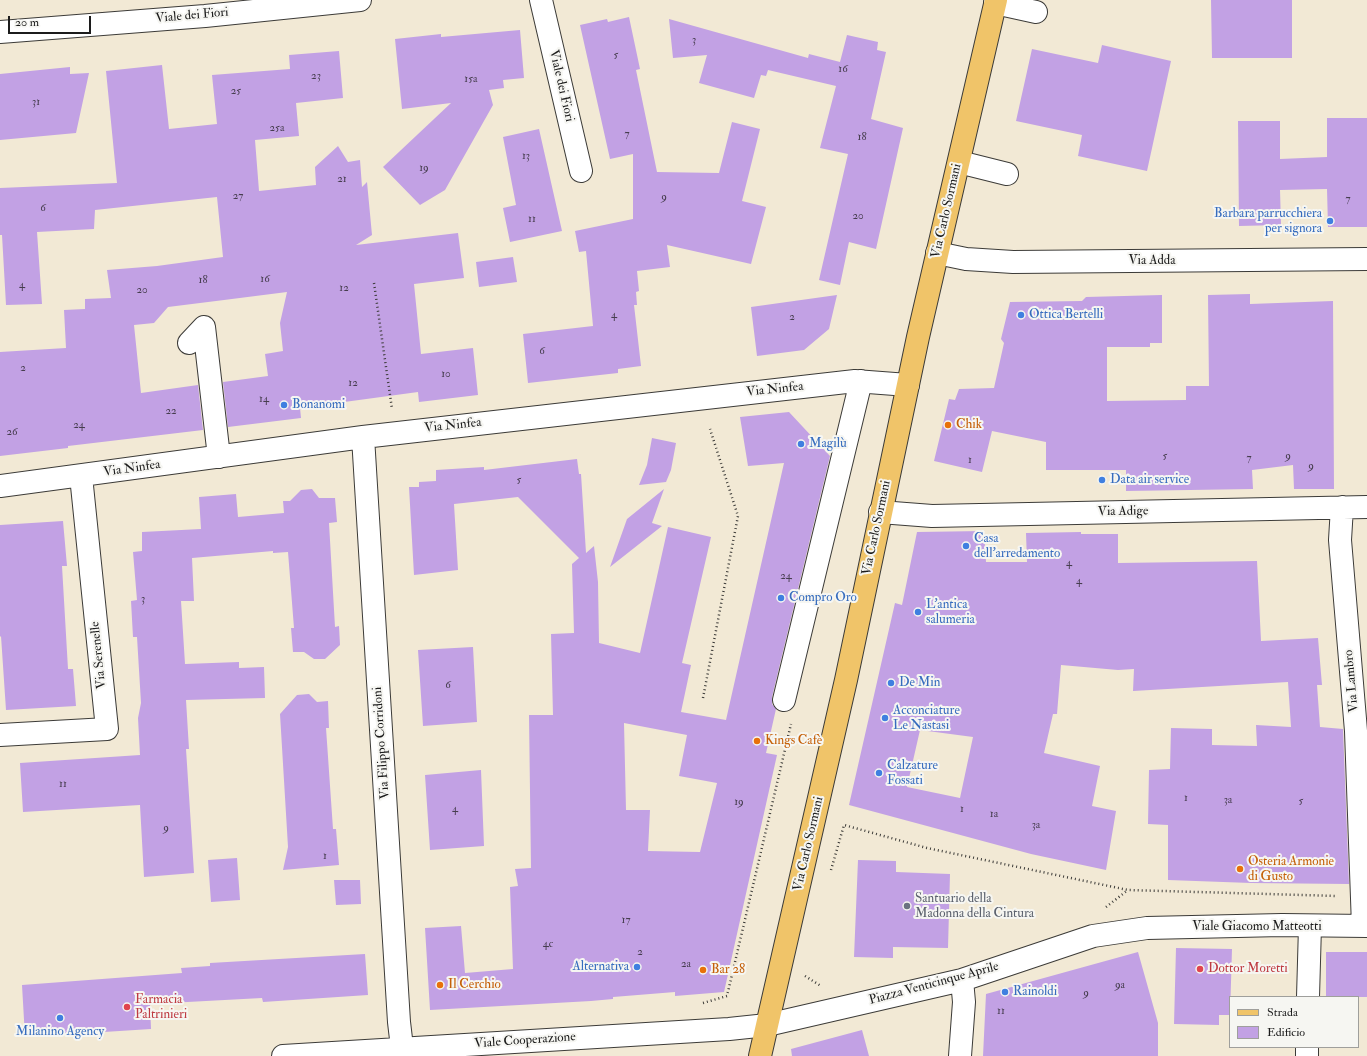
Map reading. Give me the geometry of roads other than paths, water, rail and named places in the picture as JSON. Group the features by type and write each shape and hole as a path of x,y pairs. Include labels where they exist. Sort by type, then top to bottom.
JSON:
{"main road":[{"name":"Via Carlo Sormani","path":"760,1056 831,748 880,512 937,253 996,2"}],"street":[{"name":"Viale dei Fiori","path":"0,32 230,6 360,0"},
{"name":"Viale dei Fiori","path":"540,0 581,172"},
{"path":"996,2 1036,12"},
{"path":"959,162 1007,174"},
{"name":"Via Adda","path":"937,253 966,259 1013,262 1367,259"},
{"path":"189,343 204,327 219,457"},
{"path":"784,700 861,381"},
{"name":"Via Ninfea","path":"0,486 363,437 861,381 908,385"},
{"name":"Via Filippo Corridoni","path":"363,437 399,1022 403,1052"},
{"name":"Via Serenelle","path":"0,735 107,729 81,476"},
{"name":"Via Lambro","path":"1342,507 1340,540 1356,731 1362,897 1365,926"},
{"name":"Via Adige","path":"880,512 932,516 1367,507"},
{"name":"Viale Giacomo Matteotti","path":"1147,928 1282,925 1365,926"},
{"path":"1308,996 1310,926"},
{"name":"Piazza Venticinque Aprile","path":"767,1025 962,980 1093,936 1147,928"},
{"path":"960,1056 964,1002 962,980"},
{"name":"Viale Cooperazione","path":"283,1056 403,1052 767,1025"}],"place":[{"name":"Barbara parrucchiera per signora","path":"1330,221"},
{"name":"Ottica Bertelli","path":"1021,315"},
{"name":"Bonanomi","path":"284,405"},
{"name":"Chik","path":"948,425"},
{"name":"Magilù","path":"801,444"},
{"name":"Data air service","path":"1102,480"},
{"name":"Casa dell'arredamento","path":"966,546"},
{"name":"Compro Oro","path":"781,598"},
{"name":"L'antica salumeria","path":"918,612"},
{"name":"De Min","path":"891,683"},
{"name":"Acconciature Le Nastasi","path":"885,718"},
{"name":"Kings Cafè","path":"757,741"},
{"name":"Calzature Fossati","path":"879,773"},
{"name":"Osteria Armonie di Gusto","path":"1240,869"},
{"name":"Santuario della Madonna della Cintura","path":"907,906"},
{"name":"Alternativa","path":"637,967"},
{"name":"Dottor Moretti","path":"1200,969"},
{"name":"Bar 28","path":"703,970"},
{"name":"Il Cerchio","path":"440,985"},
{"name":"Rainoldi","path":"1005,992"},
{"name":"Farmacia Paltrinieri","path":"127,1007"},
{"name":"Milanino Agency","path":"60,1018"}]}
